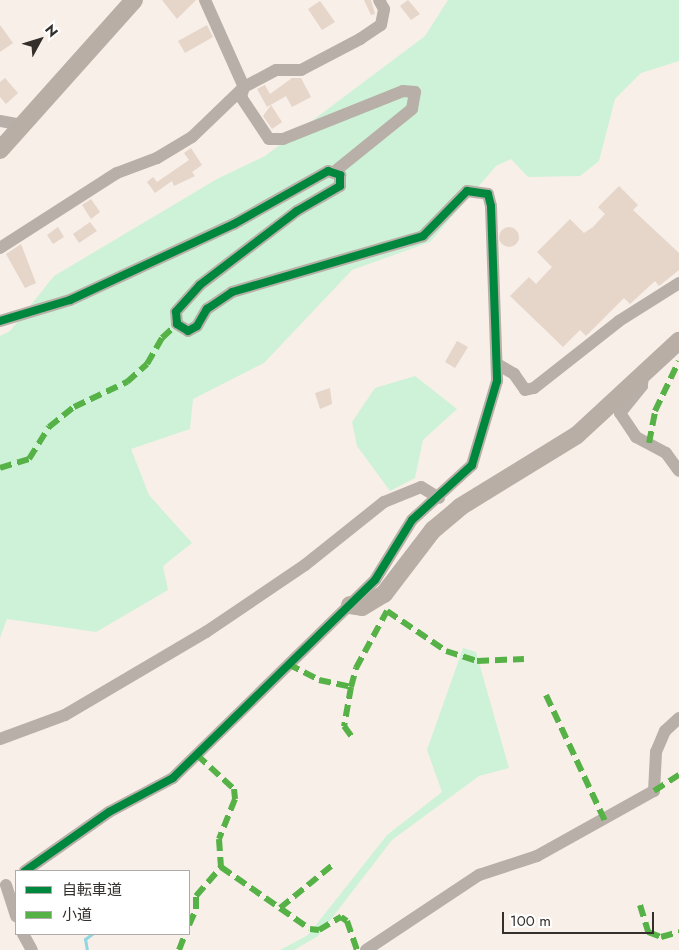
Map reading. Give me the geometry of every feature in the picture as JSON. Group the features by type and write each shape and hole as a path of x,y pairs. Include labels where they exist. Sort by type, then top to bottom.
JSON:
{"street":[{"path":"0,150 134,0"},
{"path":"0,321 70,300 234,224 318,175 334,172 412,108 415,92 403,91 283,139 269,139 241,98 244,86 205,0"},
{"path":"0,248 108,178 192,137 244,86 276,70 301,70 360,39 381,25 384,9 379,0"},
{"path":"0,121 22,125"},
{"path":"26,870 109,812 173,778 375,580 398,538 460,480 478,454 497,364 491,206 488,194 480,190 467,191 423,236 232,292 207,309 197,326 188,331 177,324 176,312 200,285 297,211 340,186 340,175 334,172"},
{"path":"497,364 514,374 525,390 534,388 619,321 679,283"},
{"path":"350,605 362,608 374,602 439,524 577,435 679,341"},
{"path":"644,372 642,386 620,413 636,437 666,453 679,471"},
{"path":"0,739 65,715 206,632 304,565 384,502 421,487 439,498"},
{"path":"366,950 479,875 537,856 654,791 656,752 665,731 679,718"},
{"path":"8,884 15,912"},
{"path":"24,935 32,950"}],"green space":[{"path":"448,0 679,0 679,61 641,73 615,99 599,161 580,176 528,177 511,159 496,166 430,242 352,270 264,363 193,399 190,429 131,449 149,495 192,543 163,566 168,590 96,632 7,619 0,638 0,336 10,331 54,276 217,179 265,156 425,36"},
{"path":"415,376 457,409 423,440 415,478 390,491 357,446 352,422 375,388"},
{"path":"463,648 476,652 509,768 479,776 392,840 318,936 294,950 280,950 308,935 387,835 442,792 427,750"}],"building":[{"path":"162,0 196,0 177,19"},
{"path":"364,0 371,0 375,14 371,15"},
{"path":"408,0 420,14 411,20 400,6"},
{"path":"320,1 335,22 322,30 308,9"},
{"path":"0,25 13,43 0,52"},
{"path":"207,25 213,37 185,53 178,41"},
{"path":"5,78 18,93 6,104 0,97 0,82"},
{"path":"292,78 301,78 311,97 292,107 286,96 267,107 257,89 265,85 270,94"},
{"path":"271,105 282,122 272,129 263,116"},
{"path":"191,148 202,165 192,172 195,176 174,186 172,181 155,193 147,182 153,177 157,182 189,160 184,153"},
{"path":"619,186 638,205 633,210 679,253 679,270 659,286 655,281 630,304 624,298 586,336 580,330 563,347 510,296 529,277 536,284 552,267 537,252 570,219 584,233 593,227 605,214 598,207"},
{"path":"91,199 100,212 91,219 82,205"},
{"path":"90,222 97,231 79,243 73,234"},
{"path":"58,227 64,237 53,244 47,235"},
{"path":"509,227 516,230 519,237 516,244 509,247 502,244 499,237 502,230"},
{"path":"21,244 36,283 25,288 6,254"},
{"path":"457,341 468,347 455,368 445,362"},
{"path":"330,388 332,404 320,409 315,393"}],"waterway":[{"path":"87,950 85,939 91,935"}],"marked path":[{"path":"0,468 29,459 49,427 74,407 127,382 147,364 162,338 177,324"},
{"path":"649,443 655,411 679,361"},
{"path":"288,664 319,680 351,687 356,668 387,611 446,651 477,661 524,659"},
{"path":"351,687 344,726 354,740"},
{"path":"546,695 605,821"},
{"path":"197,755 234,789 235,799 219,839 221,867 310,929 319,930 341,917 347,921 357,950"},
{"path":"654,791 679,775"},
{"path":"280,908 335,863"},
{"path":"190,923 196,909 196,896 221,867"},
{"path":"640,905 648,932 661,937 679,932"},
{"path":"179,950 185,935"}],"cycle path":[{"path":"0,321 70,300 234,224 328,171 340,175 340,186 297,211 200,285 176,312 177,324 188,331 197,326 207,309 232,292 423,236 467,191 488,194 491,206 497,381 472,465 412,520 375,580 173,778 109,812 26,870"}]}
